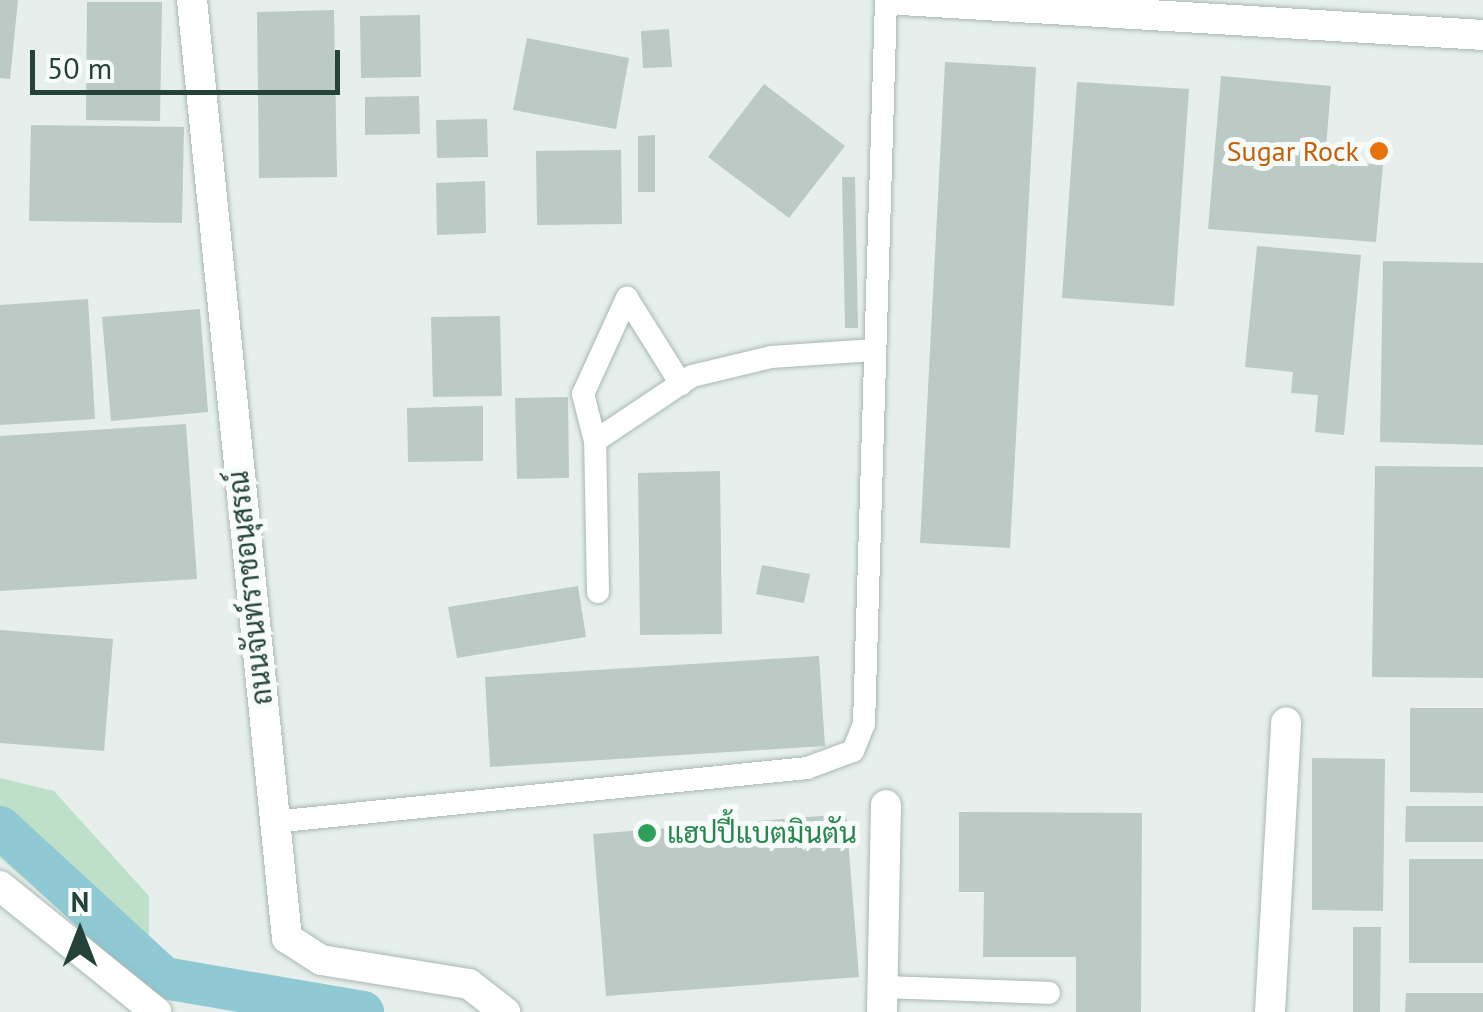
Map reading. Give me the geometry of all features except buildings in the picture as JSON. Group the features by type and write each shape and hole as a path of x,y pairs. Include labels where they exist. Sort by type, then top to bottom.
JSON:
{"street":[{"name":"ถนนจันท์ราชอนุสรณ์","path":"192,0 273,822 296,949 438,974 504,1012"},
{"path":"900,0 1483,35"},
{"path":"1270,1012 1286,722"},
{"path":"882,1000 886,805"},
{"path":"0,886 156,1012"}],"lane":[{"path":"273,822 807,768 848,757 864,724 886,0"},
{"path":"598,592 595,441 583,394 627,298 681,384"},
{"path":"595,441 681,384 771,357 874,350"},
{"path":"882,1000 1049,993"}],"green space":[{"path":"0,778 54,791 149,896 149,988 0,858"}],"waterway":[{"path":"0,827 164,978 363,1012"}],"place":[{"name":"Sugar Rock","path":"1379,151"},
{"name":"แฮปปี้แบตมินตัน","path":"647,833"}]}
